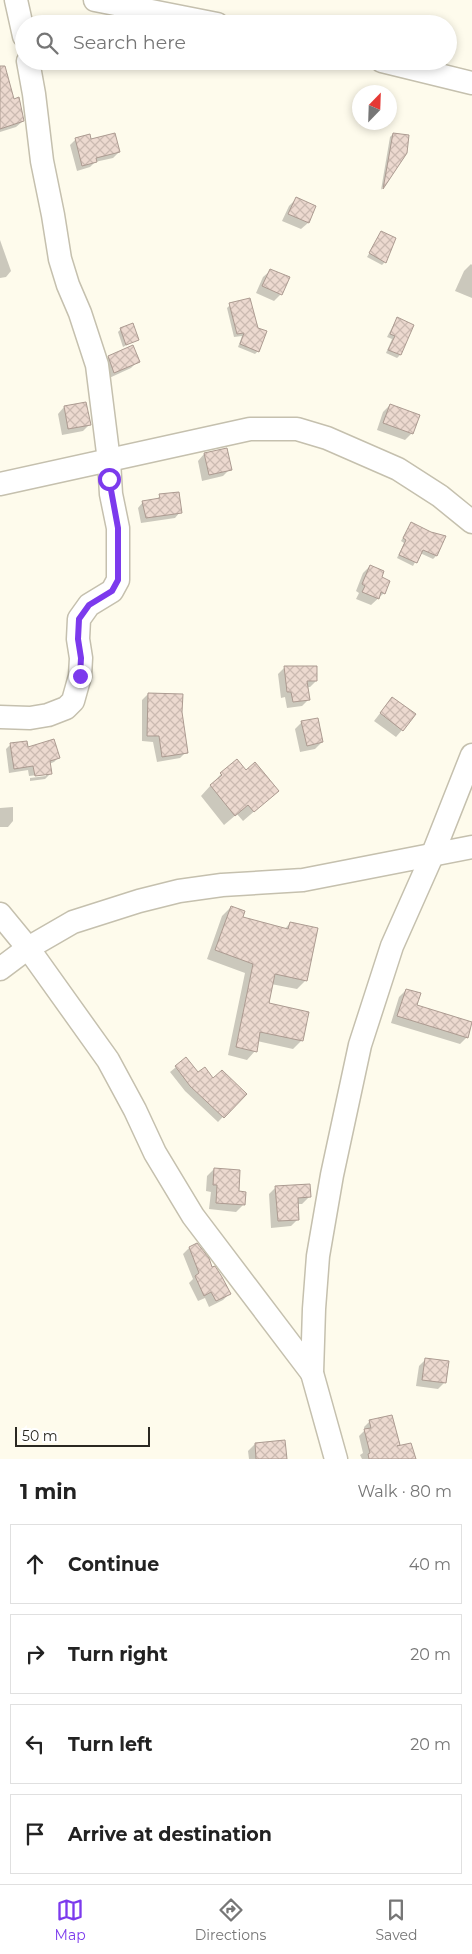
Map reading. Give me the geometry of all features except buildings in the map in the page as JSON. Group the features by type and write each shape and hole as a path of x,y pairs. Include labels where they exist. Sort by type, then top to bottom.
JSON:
{"street":[{"path":"16,0 19,15"},
{"path":"95,0 171,15"},
{"path":"0,717 30,718 66,708 75,696 80,676 79,619 89,605 112,591 118,580 118,528 110,494 109,461 97,365 60,259 42,161 30,70"},
{"path":"419,70 472,83"},
{"path":"0,484 250,429 297,429 327,438 398,468 440,496 472,522"},
{"path":"336,1459 312,1373 318,1256 332,1175 360,1045 392,946 432,856 472,755"},
{"path":"0,969 28,948 74,922 138,901 179,891 222,885 303,880 472,847"},
{"path":"0,914 28,948 108,1060 135,1110 155,1153 193,1216 312,1373"}],"route":[{"path":"80,676 79,619 89,605 112,591 118,580 118,528 110,494 109,479"}]}
